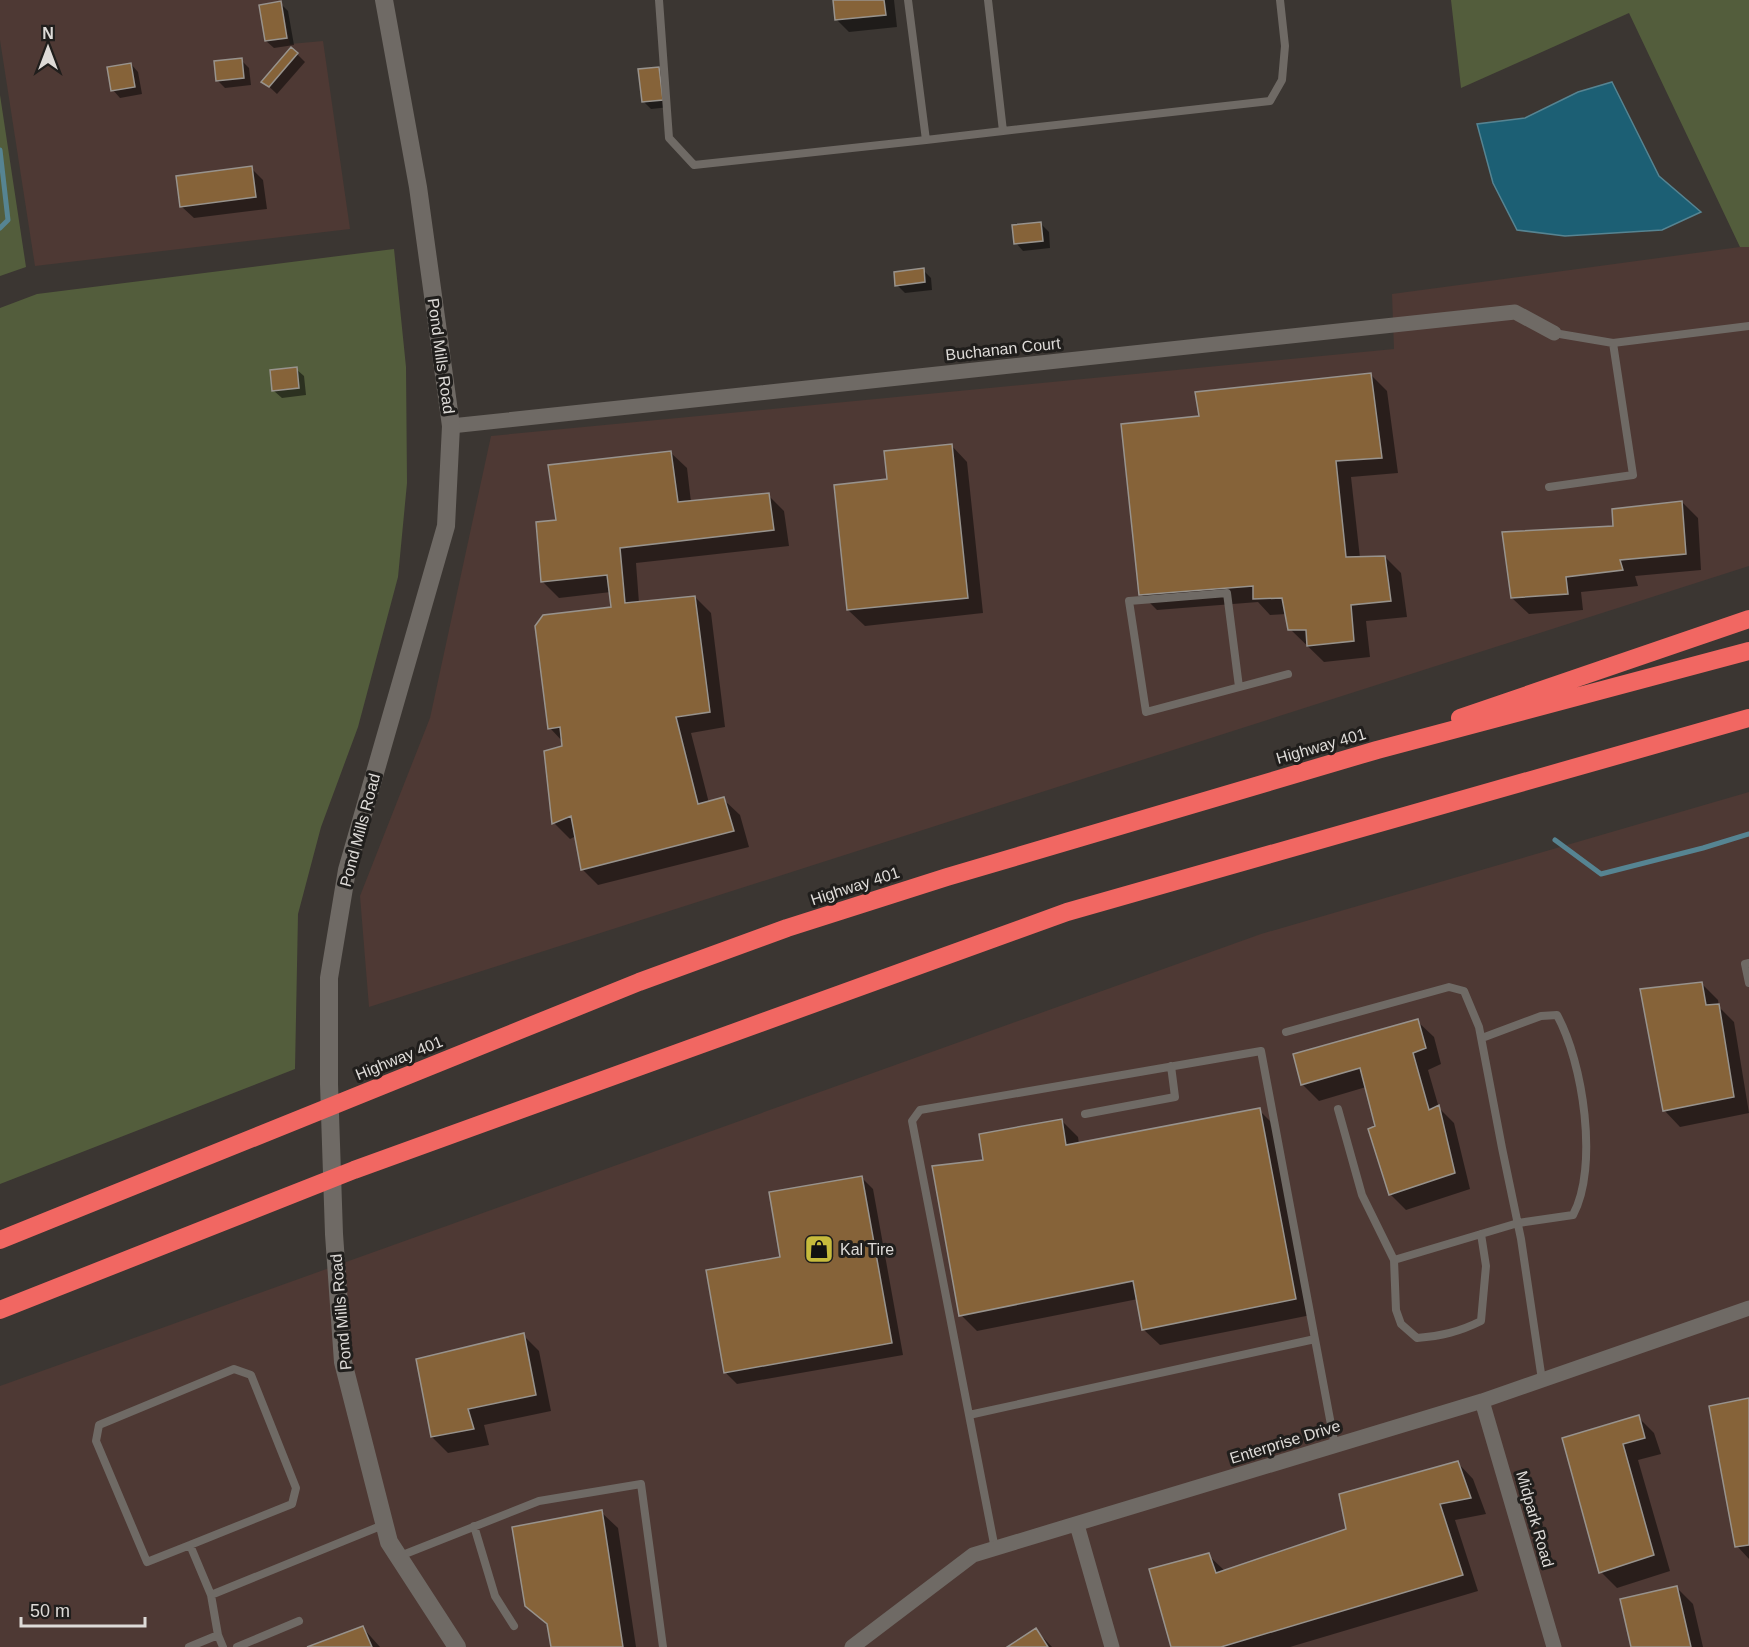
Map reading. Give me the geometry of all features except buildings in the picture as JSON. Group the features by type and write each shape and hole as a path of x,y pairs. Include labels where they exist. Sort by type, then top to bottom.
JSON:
{"highway":[{"path":"1377,750 1481,710 1749,619"},
{"name":"Highway 401","path":"0,1240 639,982 787,928 947,876 1377,750 1749,651"},
{"path":"0,1310 354,1170 1067,912 1749,718"},
{"path":"1708,731 1749,724"}],"main road":[{"name":"Pond Mills Road","path":"384,0 418,187 451,426 446,526 347,870 329,978 329,1084 334,1234 343,1362 389,1542 457,1647"}],"street":[{"name":"Buchanan Court","path":"451,426 1515,312 1554,333"},
{"name":"Enterprise Drive","path":"852,1647 973,1555 1482,1401 1749,1308"},
{"name":"Midpark Road","path":"1482,1401 1554,1647"},
{"path":"1077,1525 1112,1647"}],"lane":[{"path":"659,0 669,138 694,165 1270,101 1282,80 1286,46 1280,0"},
{"path":"908,0 926,141"},
{"path":"988,0 1003,131"},
{"path":"1554,333 1613,343 1749,326"},
{"path":"1549,487 1633,475 1613,343"},
{"path":"1239,687 1227,593 1129,601 1146,712 1288,674"},
{"path":"1749,963 1745,964 1749,983"},
{"path":"1286,1032 1449,987 1464,991 1482,1038 1518,1223 1542,1380"},
{"path":"1394,1260 1518,1223 1573,1215 1580,1202 1586,1167 1586,1128 1575,1059 1557,1016 1541,1016 1482,1038"},
{"path":"995,1549 912,1121 920,1110 1261,1051 1335,1446"},
{"path":"1085,1114 1175,1097 1171,1066"},
{"path":"1338,1109 1362,1195 1394,1260 1396,1310 1401,1324 1417,1338 1444,1336 1481,1321 1486,1266 1481,1234"},
{"path":"969,1415 1315,1339"},
{"path":"234,1370 251,1375 296,1488 291,1504 190,1545 147,1562 96,1442 99,1425 234,1370"},
{"path":"399,1556 539,1501 641,1484 663,1647"},
{"path":"211,1595 384,1524"},
{"path":"474,1526 495,1596 514,1626"},
{"path":"190,1545 211,1595 218,1635 223,1647"},
{"path":"237,1647 299,1621"},
{"path":"189,1647 218,1635"}],"shaded area":[{"path":"0,0 282,0 290,44 323,41 350,229 35,266 0,40"},
{"path":"1749,247 1749,566 369,1007 360,896 430,718 491,436 1394,349 1392,294"},
{"path":"1749,792 1749,1647 0,1647 0,1386 1261,934"}],"green space":[{"path":"1451,0 1749,0 1749,247 1740,247 1629,13 1461,88"},
{"path":"0,95 26,267 0,276"},
{"path":"394,249 406,367 407,483 398,577 358,727 321,827 298,914 295,1069 0,1184 0,308 37,294"}],"water":[{"path":"1612,82 1659,176 1701,212 1662,230 1565,236 1517,230 1493,183 1477,124 1525,118 1578,92"}],"waterway":[{"path":"0,150 8,220 0,228"},
{"path":"1555,840 1601,874 1749,834"}],"place":[{"name":"Kal Tire","path":"819,1249"}]}
